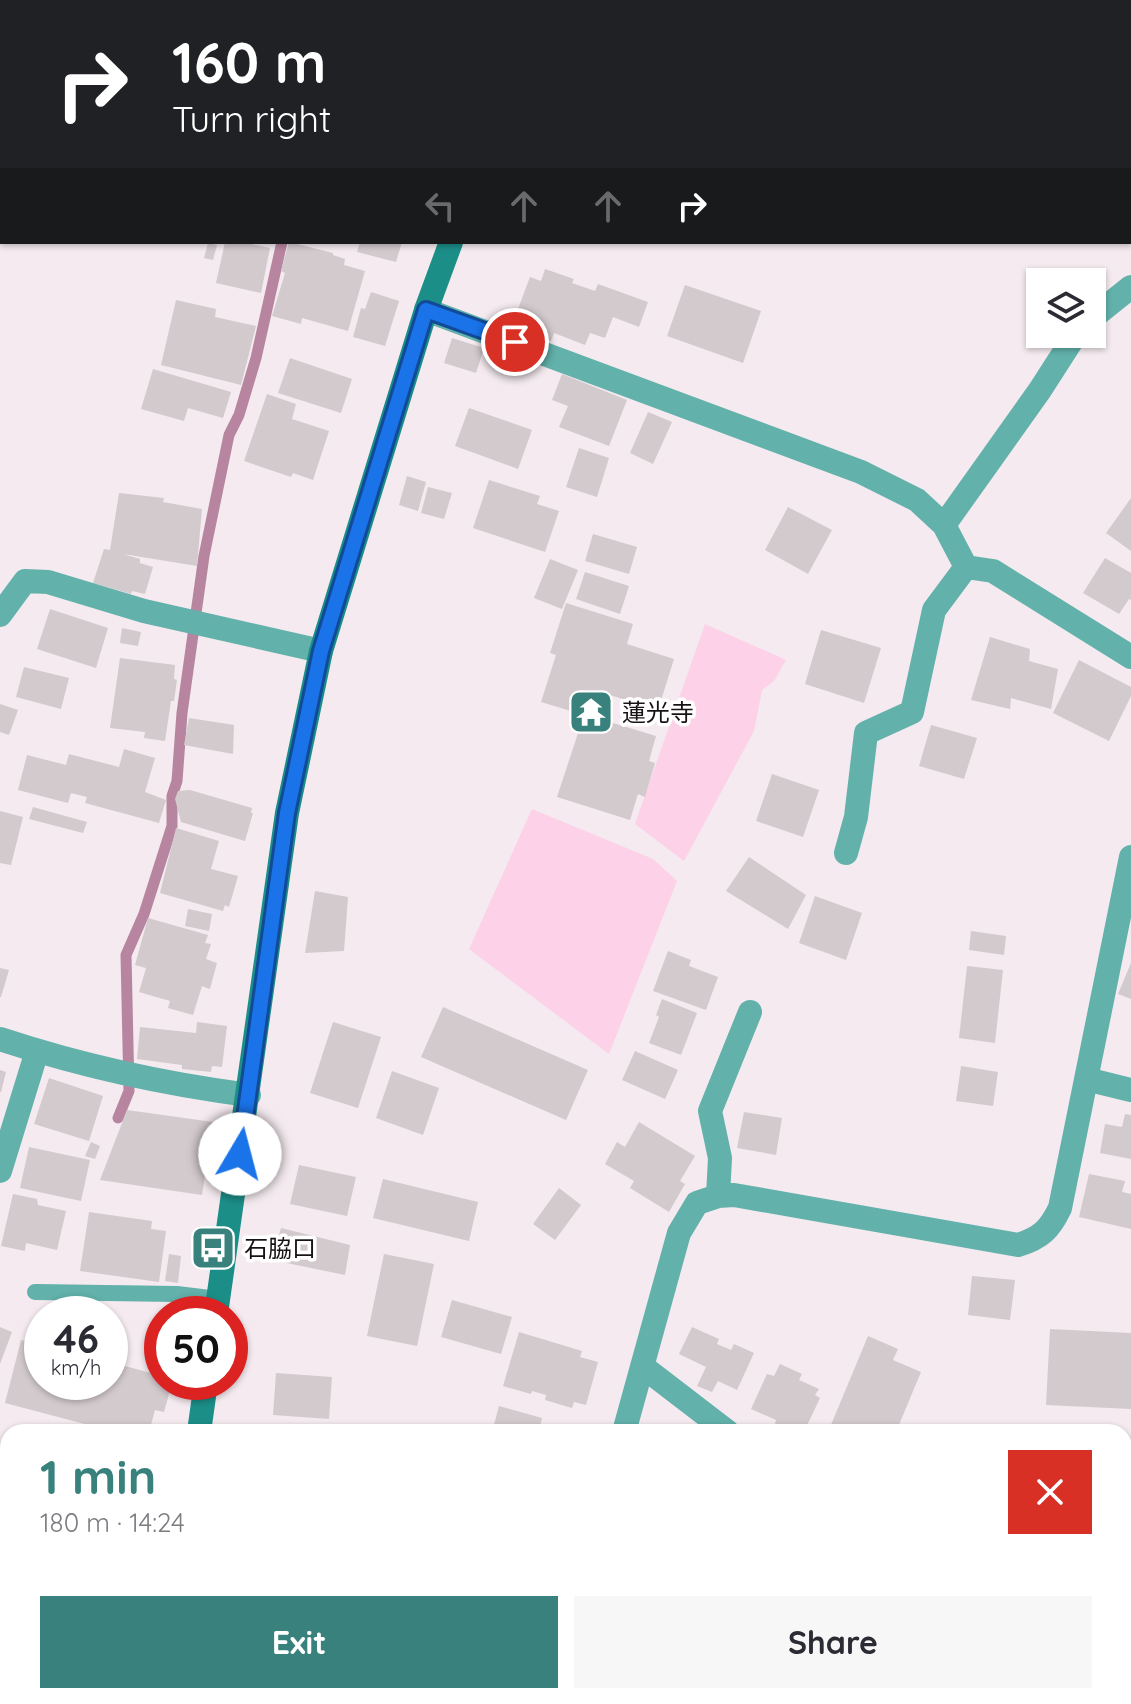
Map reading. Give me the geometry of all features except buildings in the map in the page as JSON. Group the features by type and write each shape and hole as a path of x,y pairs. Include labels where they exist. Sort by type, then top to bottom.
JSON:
{"main road":[{"path":"219,1296 287,813 321,651 426,310 450,244"},
{"path":"200,1424 203,1400"}],"street":[{"path":"1106,307 1131,287"},
{"path":"426,310 861,472 917,500 944,525 966,567"},
{"path":"944,525 1067,348"},
{"path":"966,567 993,571 1131,657"},
{"path":"846,853 856,817 866,733 912,712 934,610 966,567"},
{"path":"0,615 25,581 48,582 144,611 321,651"},
{"path":"626,1424 679,1233 697,1203 718,1196 734,1195 1018,1245 1036,1240 1051,1226 1060,1208 1086,1079 1126,913 1131,857"},
{"path":"718,1196 720,1158 710,1111 750,1012"},
{"path":"0,1039 165,1084 249,1095"},
{"path":"0,1171 37,1051"},
{"path":"1086,1079 1131,1090"},
{"path":"642,1366 718,1424"}],"lane":[{"path":"35,1292 184,1296"}],"shaded area":[{"path":"705,624 786,660 774,681 762,690 754,731 684,861 635,824"},
{"path":"532,809 653,859 677,881 609,1054 469,949"}],"waterway":[{"path":"118,1118 129,1091 126,955 144,914 172,826 172,796 177,781 182,713 204,556 229,435 239,415 256,358 282,244"}],"place":[{"name":"蓮光寺","path":"591,712"},
{"name":"石脇口","path":"213,1248"}],"route":[{"path":"240,1154 287,813 321,651 426,310 515,342"}]}
